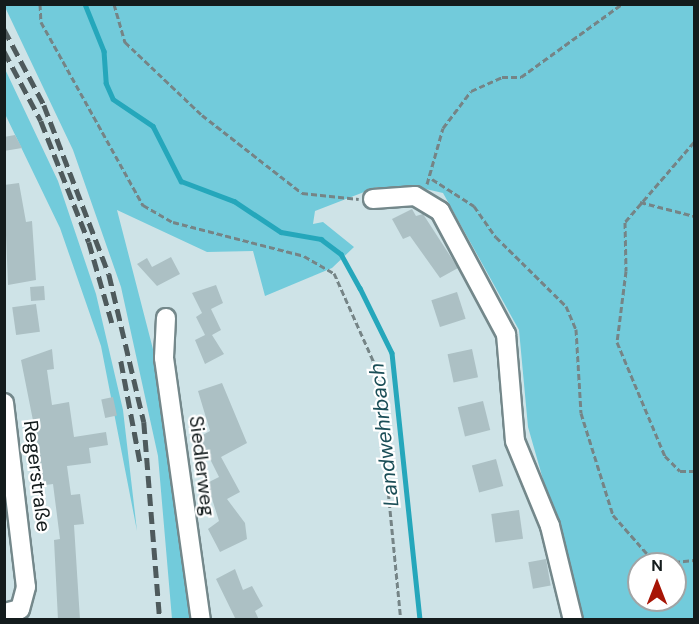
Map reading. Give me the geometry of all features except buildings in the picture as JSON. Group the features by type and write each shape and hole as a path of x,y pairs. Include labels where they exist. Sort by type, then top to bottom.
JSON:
{"street":[{"path":"373,199 415,196 440,211 506,334 515,441 550,526 573,620"},
{"name":"Siedlerweg","path":"166,318 164,358 201,620"},
{"name":"Regerstraße","path":"4,403 26,586 20,609 4,613"}],"path":[{"path":"40,4 41,22 143,205 173,222 304,255 334,273 376,367 401,620"},
{"path":"114,4 125,42 151,69 284,179 302,192 373,199"},
{"path":"415,196 432,179 443,128 471,91 502,77 520,77 622,4"},
{"path":"694,142 625,222 617,342 665,456 680,471 694,471"},
{"path":"432,179 474,206 496,237 566,306 576,329 582,413 613,515 656,564 694,560"},
{"path":"640,202 694,216"}],"shaded area":[{"path":"4,5 694,5 694,619 583,619 528,427 519,330 443,193 417,187 377,187 315,211 313,224 323,222 354,247 332,268 265,296 253,251 207,252 117,210 162,384 194,619 172,619 158,456 121,287 73,150"},
{"path":"4,67 58,181 96,294 123,410 137,531 101,346 60,228 5,114"}],"waterway":[{"name":"Landwehrbach","path":"85,4 104,51 106,83 113,99 153,126 181,181 234,201 281,232 321,239 341,254 360,288 392,353 420,620"}],"railway":[{"path":"4,29 44,105 109,274 144,422 160,620"},
{"path":"4,51 41,121 89,242 112,323"},
{"path":"121,361 140,462"}]}
